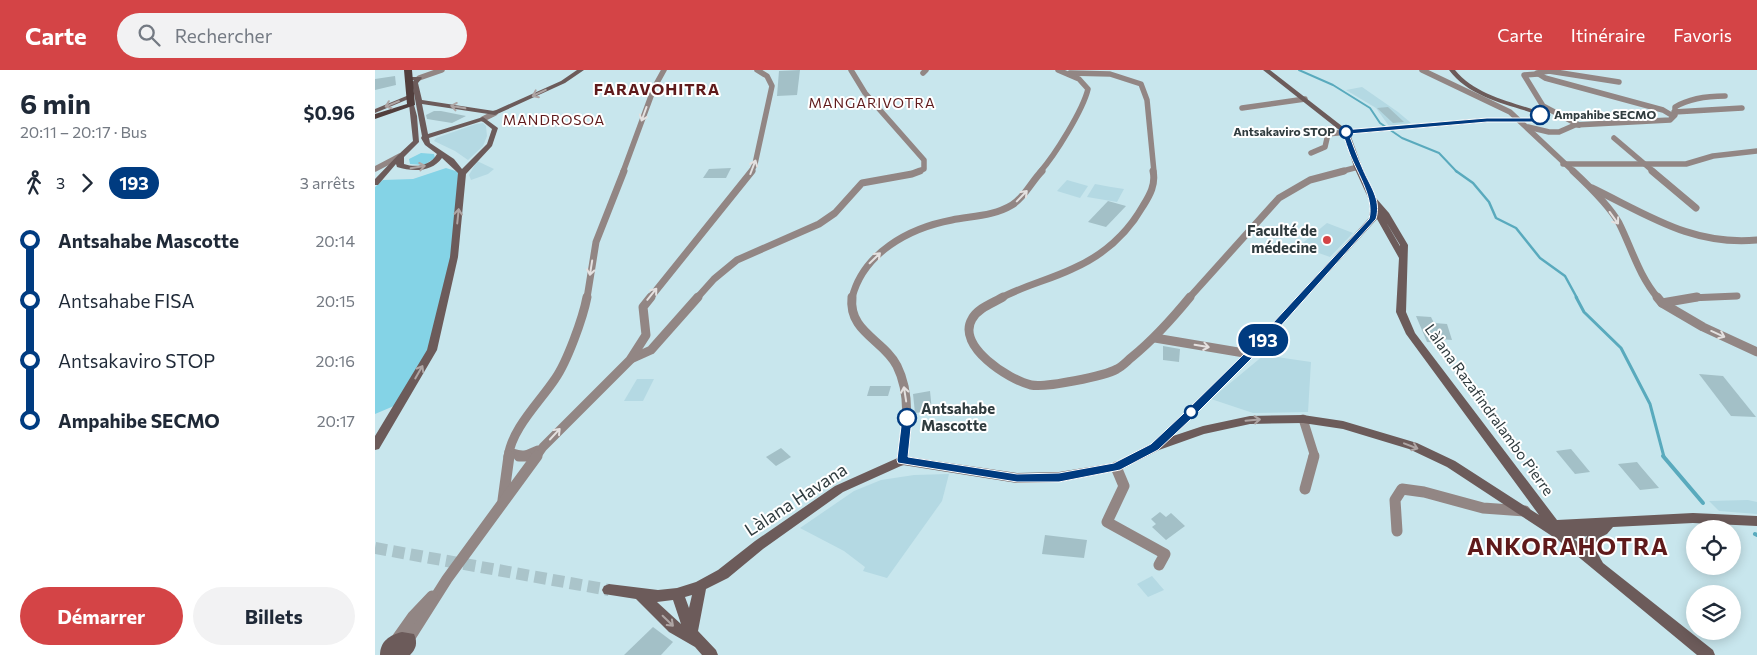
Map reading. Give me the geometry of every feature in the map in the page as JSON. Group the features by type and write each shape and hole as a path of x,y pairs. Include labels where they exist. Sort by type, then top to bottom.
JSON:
{"main road":[{"path":"375,183 399,156 416,142 415,116 410,101 408,70"},
{"path":"420,102 495,113 563,82 581,70"},
{"path":"1266,70 1346,132 1358,167 1385,228 1402,256"},
{"path":"1346,132 1487,120 1535,120 1539,118 1539,113 1471,87 1456,76 1452,70"},
{"path":"409,82 419,77"},
{"path":"419,77 415,83 427,144 451,160 462,173"},
{"path":"376,115 410,101"},
{"path":"376,115 404,114 415,116"},
{"path":"375,446 432,350 454,257 462,173 492,141 495,128 483,119 425,138"},
{"path":"399,156 400,165 418,168 435,161 441,154"},
{"path":"1155,447 1250,354 1367,226 1375,215 1373,199"},
{"name":"Làlana Razafindralambo Pierre","path":"1373,199 1403,245 1401,312 1411,334 1562,536"},
{"path":"1367,226 1395,230"},
{"path":"1186,417 1191,426 1203,430"},
{"path":"902,460 1017,478 1059,477 1116,467 1155,447 1203,430 1249,420 1303,419 1343,424 1413,446 1451,464 1562,536 1600,569 1708,655"},
{"name":"Làlana Havana","path":"609,590 659,596 677,594 701,586 723,574 759,545 839,490 902,460"},
{"path":"1525,511 1535,510 1539,506"},
{"path":"1553,525 1693,518 1757,521"},
{"path":"1562,536 1642,521"},
{"path":"1600,569 1588,547 1594,534 1615,526"},
{"path":"695,638 701,586"},
{"path":"641,594 674,627 695,638 711,655"},
{"path":"677,594 695,638"},
{"path":"388,654 409,646 402,640"}],"street":[{"path":"419,77 424,70"},
{"path":"419,77 442,70"},
{"path":"503,500 512,440 557,377 584,314 596,242 654,88 664,70"},
{"path":"402,640 543,447 630,360 646,335 643,307 754,169 759,138 772,86 767,76 757,70"},
{"path":"630,360 651,350 714,279 737,260 819,224 835,213 862,183 911,174 923,169 924,160 865,92 851,70"},
{"path":"1058,70 1070,73 1110,74 1141,84 1147,100 1151,158 1155,180 1150,195 1132,225 1111,245 1073,269 1014,291 980,310 971,319 968,331 973,346 985,359 1006,373 1032,385 1093,378 1118,369 1155,338 1268,208 1285,192 1299,184 1358,167"},
{"path":"1423,70 1510,112 1528,127 1563,164 1590,187 1618,222 1646,284 1661,303 1703,327 1757,352"},
{"path":"1579,125 1543,106 1524,75 1538,74 1542,71 1619,82"},
{"path":"902,460 907,435 905,389 895,363 856,325 851,299 856,281 863,269 885,248 909,234 947,220 1010,207 1024,196 1033,180 1047,164 1086,97 1088,89 1083,81 1070,73"},
{"path":"1538,74 1545,78 1673,114 1742,108"},
{"path":"1528,127 1549,132 1559,132 1579,125 1670,120 1675,107 1679,104 1699,97 1725,96"},
{"path":"1242,108 1305,99"},
{"path":"483,119 495,113"},
{"path":"1311,153 1325,148 1328,134 1346,132"},
{"path":"1614,138 1696,208"},
{"path":"1563,164 1686,164 1713,156 1757,151"},
{"path":"375,169 399,156"},
{"path":"1590,187 1626,203 1652,218 1694,235 1715,240 1748,242 1757,240"},
{"path":"1661,303 1698,297 1737,296"},
{"path":"1155,338 1250,354"},
{"path":"1303,419 1314,454 1305,489"},
{"path":"509,452 519,457 531,456 543,447"},
{"path":"1116,467 1124,486 1107,522 1165,554 1159,565"},
{"path":"1397,531 1395,500 1402,489 1419,490 1459,503 1502,512 1525,511"}],"shaded area":[{"path":"1362,87 1411,123 1389,126 1376,108 1346,90"},
{"path":"483,123 486,126 487,136 483,146 468,160 455,151 434,141 436,138"},
{"path":"421,153 434,154 435,158 424,165 410,164 409,159"},
{"path":"477,161 494,169 488,174 471,180 469,175"},
{"path":"446,168 462,173 454,248 433,346 401,403 375,414 375,187 383,180 413,179"},
{"path":"1067,180 1088,186 1080,198 1057,191"},
{"path":"1095,184 1124,189 1117,202 1087,197"},
{"name":"Faculté de médecine","path":"1327,223 1353,233 1330,257 1299,246"},
{"path":"1264,355 1311,362 1308,412 1253,413 1211,399"},
{"path":"637,379 654,379 643,401 624,401"},
{"path":"949,474 942,501 887,578 863,571 865,567 844,551 800,528 854,491 881,480 914,475"},
{"path":"1748,500 1757,502 1757,514 1719,511 1709,501"},
{"path":"1152,576 1164,590 1148,597 1137,584"}],"building":[{"path":"800,70 797,95 777,96 779,71"},
{"path":"395,76 396,85 375,90 375,79"},
{"path":"1388,107 1404,122 1393,123 1377,108"},
{"path":"434,111 466,116 452,123 427,119 426,115"},
{"path":"731,168 726,178 703,178 709,169"},
{"path":"1108,201 1126,206 1106,227 1088,222"},
{"path":"1416,316 1431,317 1434,323 1447,324 1452,340 1440,339 1442,343 1427,342"},
{"path":"1163,346 1180,349 1179,362 1163,360"},
{"path":"1699,374 1723,376 1756,417 1731,416"},
{"path":"870,386 891,386 888,396 867,396"},
{"path":"930,391 932,411 915,413 913,394"},
{"path":"781,448 791,457 776,466 766,457"},
{"path":"1571,449 1590,472 1575,474 1556,451"},
{"path":"1637,462 1659,488 1640,490 1618,464"},
{"path":"1160,512 1166,517 1171,513 1185,526 1166,540 1152,527 1156,524 1151,519"},
{"path":"1045,535 1087,540 1084,558 1042,554"},
{"path":"653,627 673,642 661,655 624,655"}],"waterway":[{"path":"1299,70 1333,85 1370,108 1380,123 1402,138 1439,153 1456,171"},
{"path":"1456,171 1473,183 1489,202 1496,218 1516,228 1540,258 1565,276 1577,298"},
{"path":"1576,297 1584,312 1621,348 1650,404 1664,457"},
{"path":"1663,456 1703,503"}],"tunnel":[{"path":"375,548 609,590"}],"bus line":[{"name":"193","path":"907,418 907,435 902,460 1017,478 1059,477 1116,467 1155,447 1250,354 1373,219 1375,215 1373,199 1358,167 1346,132 1487,120 1535,120 1540,115"}],"place":[{"name":"Ampahibe SECMO","path":"1540,115"},
{"name":"Antsakaviro STOP","path":"1346,132"},
{"name":"Faculté de médecine","path":"1327,240"},
{"name":"Antsahabe Mascotte","path":"907,418"}],"district":[{"name":"FARAVOHITRA","path":"657,89"},
{"name":"MANGARIVOTRA","path":"872,103"},
{"name":"MANDROSOA","path":"554,120"},
{"name":"ANKORAHOTRA","path":"1568,547"}]}
